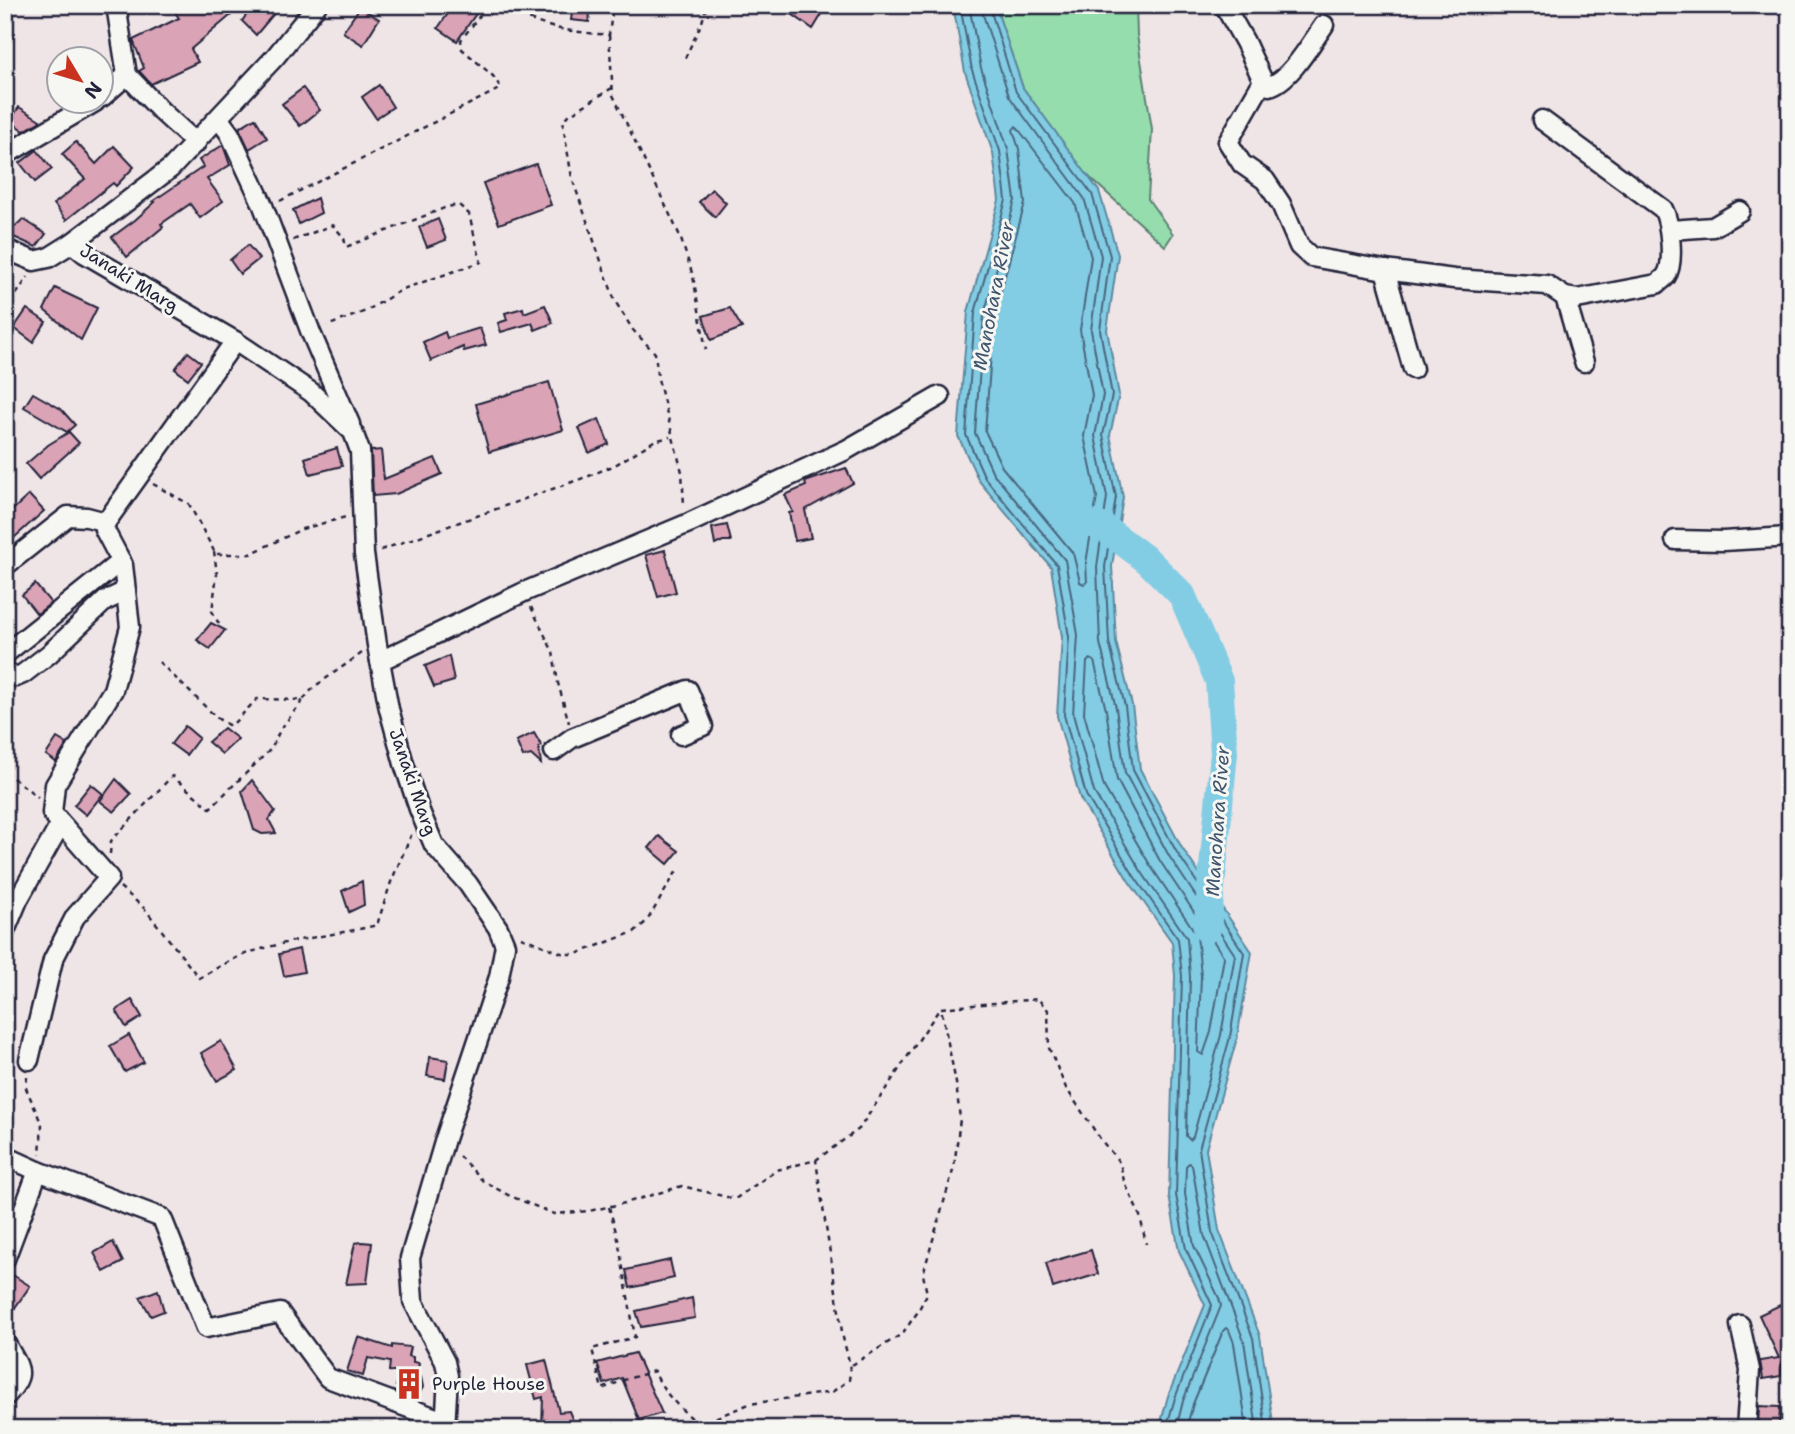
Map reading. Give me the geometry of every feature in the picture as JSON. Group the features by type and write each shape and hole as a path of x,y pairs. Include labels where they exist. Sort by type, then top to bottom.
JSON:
{"street":[{"path":"116,5 127,75 196,143"},
{"path":"5,249 34,261 48,258 171,168 275,57 317,5"},
{"path":"1224,5 1245,41 1263,81 1269,86 1276,85 1295,65 1324,25"},
{"path":"116,85 127,75"},
{"path":"1263,81 1228,142 1242,164 1265,180 1281,204 1299,246 1311,257 1454,279 1531,282 1547,285 1565,297 1577,299 1657,284 1667,275 1669,267 1670,230 1663,209 1542,120"},
{"path":"5,155 70,116"},
{"path":"219,119 230,134 264,210 311,333 353,432"},
{"path":"1670,230 1713,227 1740,211"},
{"name":"Janaki Marg","path":"72,243 84,253 235,341 311,392 353,432 360,451 364,554 389,709 419,809 434,845 468,884 498,928 505,945 499,977 445,1139 410,1258 413,1301 445,1362 448,1376 444,1425"},
{"path":"1385,270 1413,369"},
{"path":"1565,297 1584,362"},
{"path":"29,1060 53,960 75,918 109,878 52,813 55,785 113,690 130,627 121,561 104,530 106,522 235,341"},
{"path":"378,653 689,523 846,450 940,396"},
{"path":"5,566 68,516 106,522"},
{"path":"1675,540 1723,541 1790,537"},
{"path":"5,653 121,561"},
{"path":"5,671 16,677 23,674 50,654 105,601 126,591"},
{"path":"554,751 572,738 688,690 703,726 681,736"},
{"path":"5,931 18,900 60,825"},
{"path":"5,1156 162,1218 206,1328 280,1313 328,1378 444,1425"},
{"path":"5,1259 38,1171"},
{"path":"1740,1325 1750,1370 1746,1429"},
{"path":"5,1342 20,1371 19,1379 5,1397"}],"path":[{"path":"264,210 501,88 493,76 462,50 461,40 488,5"},
{"path":"503,5 519,16 544,27 609,34"},
{"path":"613,5 609,34 613,95 680,236 693,276 706,350"},
{"path":"685,58 707,5"},
{"path":"612,88 566,117 563,125 567,150 572,178 615,301 633,330 655,353 682,472 683,501 689,523"},
{"path":"279,246 333,225 344,237 346,247 447,207 459,205 469,214 481,262 403,289 366,311 311,333"},
{"path":"5,311 29,276 34,261"},
{"path":"364,554 399,545 589,476 615,465 654,441 672,436"},
{"path":"140,474 162,490 189,504 214,551 217,574 212,611 219,624"},
{"path":"214,551 216,554 250,554 302,529 341,517 364,515"},
{"path":"524,592 553,652 572,738"},
{"path":"378,653 337,669 314,687 279,730 271,749 210,808 172,776 111,841 109,878 145,909 200,978 242,955 276,945 377,925 419,809"},
{"path":"159,662 217,718 228,725 234,723 257,699 303,700"},
{"path":"5,772 52,807"},
{"path":"498,928 564,954 576,954 604,945 641,927 678,869"},
{"path":"940,1007 1038,999 1048,1010 1049,1048 1066,1088 1120,1163 1124,1181 1140,1216 1146,1244"},
{"path":"445,1139 483,1181 508,1195 554,1214 609,1207 682,1186 735,1199 777,1170 816,1160 859,1129 940,1007"},
{"path":"852,1365 902,1334 927,1294 923,1274 954,1167 960,1119 956,1083 940,1007"},
{"path":"29,1060 26,1088 42,1125 38,1171"},
{"path":"688,1429 749,1404 832,1392 849,1380 852,1365 844,1346 816,1160"},
{"path":"609,1207 618,1239 635,1336 592,1349 602,1389 654,1371 662,1389 673,1403 699,1424"}],"green space":[{"path":"995,5 1136,5 1137,35 1152,129 1148,199 1173,234 1165,246 1086,174 1023,88"}],"water":[{"path":"953,5 995,5 1023,88 1099,191 1118,255 1107,330 1119,395 1110,435 1123,497 1112,566 1116,642 1132,705 1140,769 1182,848 1252,952 1237,1038 1206,1149 1219,1230 1260,1336 1274,1429 1159,1429 1168,1396 1205,1305 1179,1251 1169,1196 1175,976 1172,942 1128,880 1080,798 1057,716 1062,637 1051,567 979,481 958,436 968,312 999,200 993,153 965,72"}],"building":[{"path":"170,5 243,5 191,49 198,62 151,84 139,71 144,68 133,40 179,18"},
{"path":"254,5 269,5 276,11 256,35 242,21"},
{"path":"454,5 482,5 457,41 438,28"},
{"path":"573,5 591,5 589,22 571,20"},
{"path":"779,5 817,5 824,11 813,29"},
{"path":"360,7 379,19 363,45 343,32"},
{"path":"379,85 393,107 376,118 362,97"},
{"path":"303,88 320,110 300,126 282,104"},
{"path":"19,107 40,120 39,122 24,131 10,121"},
{"path":"255,118 267,138 249,149 239,128"},
{"path":"76,142 96,164 114,146 134,167 116,186 113,183 66,220 54,204 85,179 62,154"},
{"path":"223,145 230,165 207,179 223,201 200,218 190,204 161,224 163,227 127,257 112,237 135,220 155,202 153,201 203,167 199,160"},
{"path":"37,150 52,169 35,182 20,163"},
{"path":"536,164 551,205 499,224 483,183"},
{"path":"712,189 726,203 715,217 699,202"},
{"path":"317,198 321,213 299,224 293,210"},
{"path":"23,219 46,234 36,247 7,234"},
{"path":"438,219 446,240 427,247 419,227"},
{"path":"248,245 259,259 240,274 230,260"},
{"path":"55,288 97,308 81,340 44,310"},
{"path":"545,305 553,323 535,330 532,323 501,332 498,323 507,320 505,313 523,308 524,313"},
{"path":"730,308 742,328 711,340 703,316"},
{"path":"27,309 46,322 33,342 14,328"},
{"path":"480,328 486,345 464,351 463,347 431,361 423,342 445,332 447,338"},
{"path":"188,352 201,362 188,379 175,369"},
{"path":"549,382 563,430 489,452 476,404"},
{"path":"33,393 61,409 75,425 67,432 24,407"},
{"path":"599,419 609,444 589,453 579,428"},
{"path":"69,432 79,443 39,479 26,464 48,445"},
{"path":"337,448 342,466 310,474 305,458"},
{"path":"381,450 384,479 435,458 442,474 396,494 373,496 371,451"},
{"path":"846,468 853,483 805,510 811,538 795,541 789,513 793,512 785,495 806,486 805,482"},
{"path":"29,495 44,511 5,546 5,517"},
{"path":"727,525 731,541 715,545 712,528"},
{"path":"665,550 676,592 658,597 646,555"},
{"path":"35,584 51,603 37,614 22,595"},
{"path":"211,623 225,630 210,649 197,640"},
{"path":"449,656 454,681 434,687 425,666"},
{"path":"185,726 199,738 186,755 171,744"},
{"path":"224,728 238,739 222,754 208,742"},
{"path":"534,733 541,745 541,764 531,755 523,757 516,741"},
{"path":"57,738 67,744 56,762 46,755"},
{"path":"116,779 131,794 114,812 100,801"},
{"path":"252,780 275,811 269,820 276,833 262,834 254,830 242,791"},
{"path":"91,784 103,794 86,815 74,805"},
{"path":"659,836 679,851 668,864 649,848"},
{"path":"362,881 364,905 349,912 342,891"},
{"path":"299,949 304,972 284,976 279,954"},
{"path":"132,1000 142,1017 126,1027 116,1010"},
{"path":"129,1035 144,1062 125,1072 110,1046"},
{"path":"221,1041 237,1070 217,1081 201,1053"},
{"path":"430,1057 448,1060 445,1079 427,1076"},
{"path":"113,1242 123,1262 104,1272 94,1253"},
{"path":"355,1243 372,1243 367,1283 346,1284"},
{"path":"1091,1250 1098,1274 1053,1288 1046,1263"},
{"path":"670,1260 674,1278 630,1288 626,1270"},
{"path":"5,1270 30,1286 14,1309 5,1301"},
{"path":"158,1290 164,1311 151,1316 140,1297"},
{"path":"692,1298 695,1318 641,1327 636,1311"},
{"path":"1782,1304 1790,1321 1790,1381 1782,1364 1781,1376 1763,1379 1760,1361 1779,1358 1759,1315"},
{"path":"358,1337 392,1348 392,1345 410,1347 408,1356 413,1357 413,1362 419,1363 417,1376 421,1377 423,1387 418,1396 399,1392 400,1386 396,1386 399,1372 389,1371 390,1362 368,1358 363,1376 347,1371"},
{"path":"635,1353 662,1413 639,1420 622,1378 604,1384 597,1363"},
{"path":"546,1360 559,1412 569,1411 574,1423 542,1429 543,1397 536,1399 527,1365"},
{"path":"1759,1406 1780,1407 1779,1429 1758,1428"}],"waterway":[{"name":"Manohara River","path":"1084,522 1103,527 1147,560 1182,595 1219,681 1224,753 1207,929"}],"place":[{"name":"Purple House","path":"409,1384"}]}
